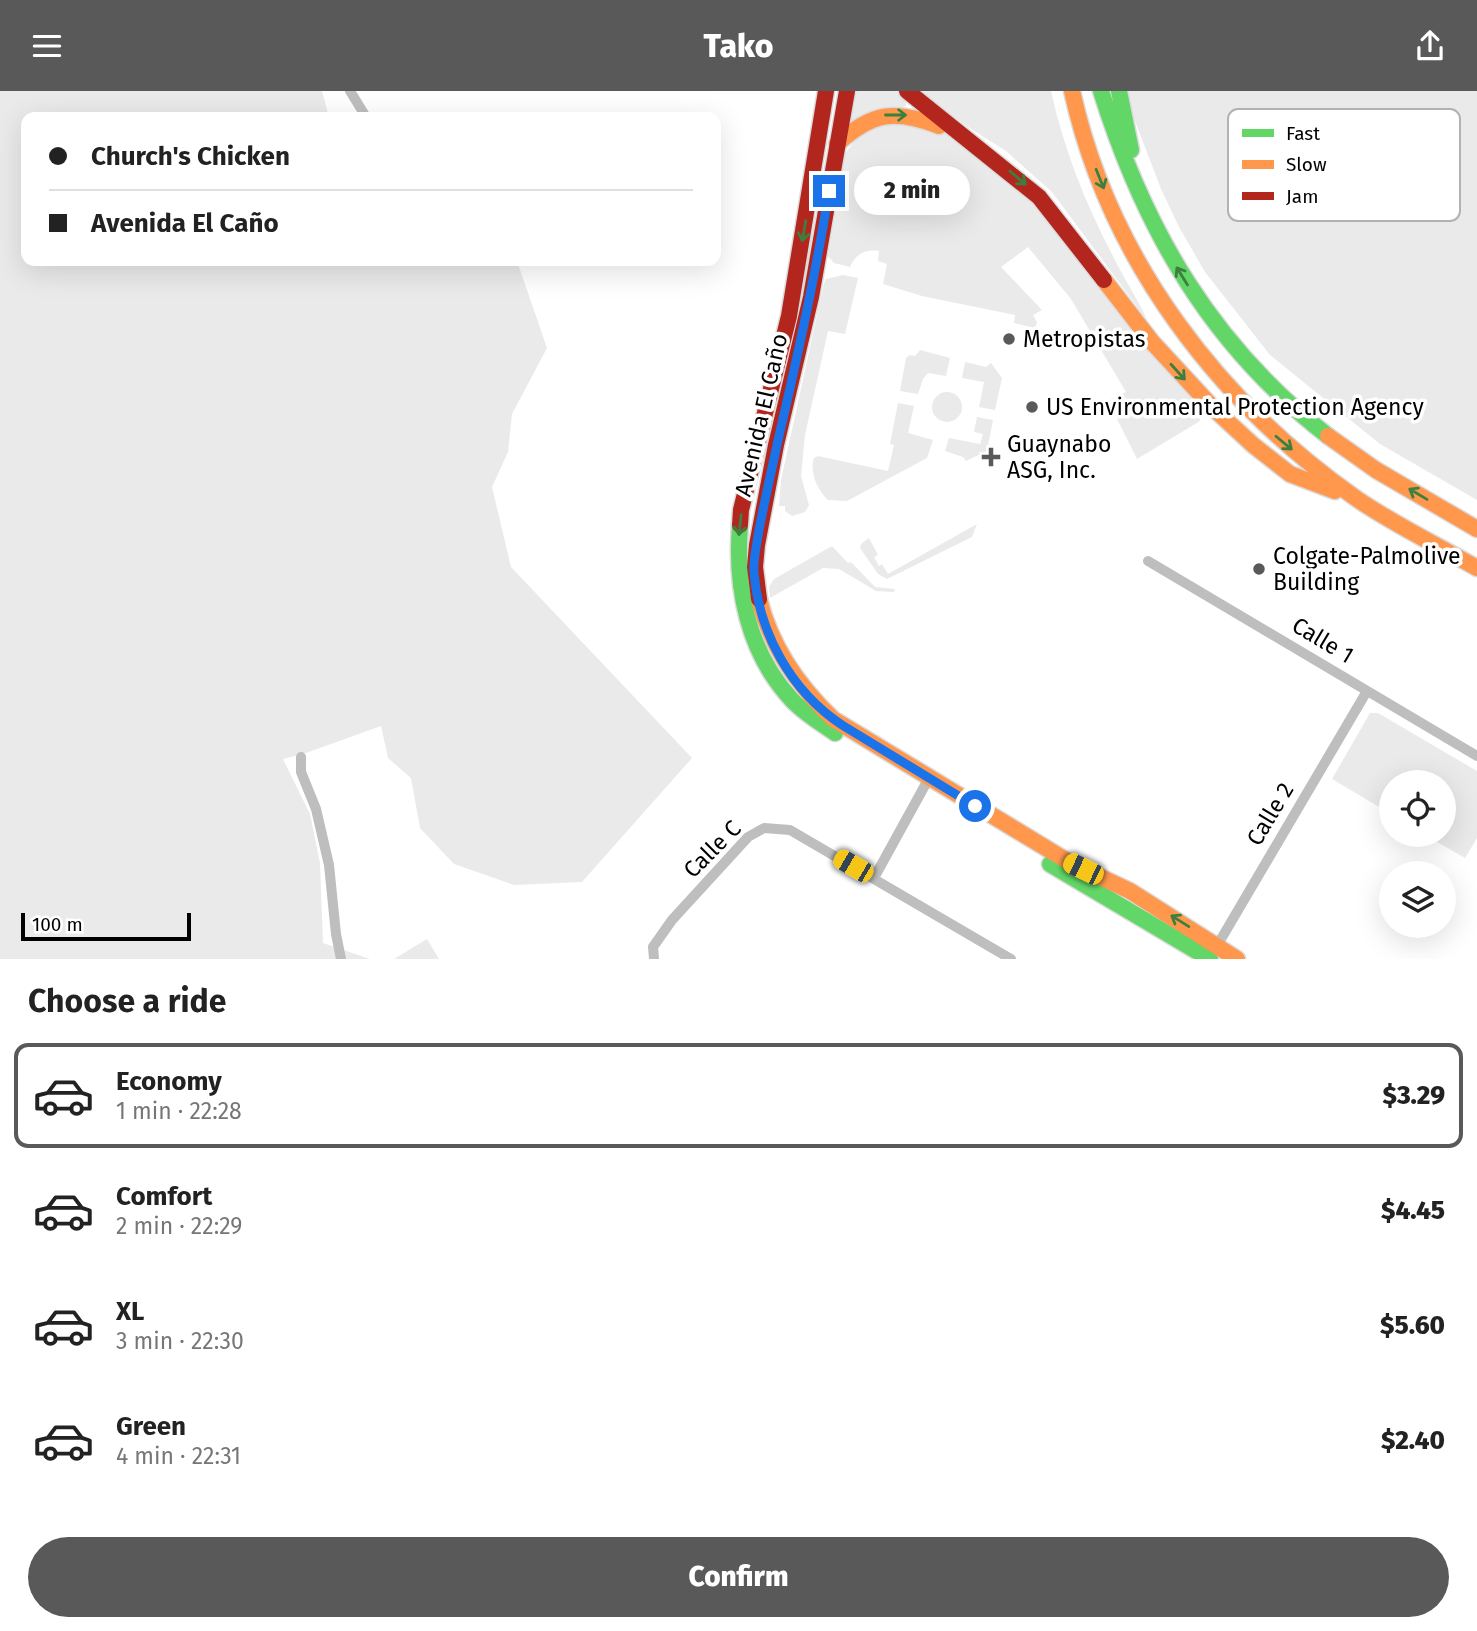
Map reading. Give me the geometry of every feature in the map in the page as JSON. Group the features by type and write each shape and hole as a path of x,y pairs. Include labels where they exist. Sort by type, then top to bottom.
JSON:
{"main road":[{"name":"Avenida El Caño","path":"827,91 789,316 738,524 740,585 747,621 757,647 782,688 793,701 820,723 1212,954 1237,959"},
{"name":"Avenida El Caño","path":"847,91 806,322 764,501 755,556 757,593 764,625 774,648 804,690 833,719 926,784"},
{"path":"907,91 1039,197 1159,350 1213,408 1253,445 1290,474 1359,500"},
{"path":"1072,91 1083,136 1120,230 1155,293 1192,349 1264,426 1359,500 1477,568"},
{"path":"1101,91 1118,149 1167,253 1205,311 1246,360 1286,400 1354,455 1477,529"},
{"path":"1119,91 1137,187"},
{"path":"837,144 858,126 877,116 888,114 920,117 964,137"}],"street":[{"path":"349,91 363,112"},
{"name":"Calle 1","path":"1148,561 1477,756"},
{"name":"Calle 2","path":"1212,954 1367,691"},
{"path":"302,757 301,772 316,809 329,865 341,959"},
{"path":"873,877 926,784"},
{"name":"Calle C","path":"654,959 653,947 672,920 748,838 764,828 790,830 1012,959"}],"shaded area":[{"path":"0,91 322,91 328,112 21,112 21,266 519,266 547,348 512,414 508,452 492,487 511,567 692,758 582,882 514,885 454,864 420,828 411,778 388,758 381,726 283,759 310,814 320,863 323,943 370,959 0,959"},
{"path":"853,91 897,91 906,106 846,127"},
{"path":"920,91 1051,91 1062,135 1085,197 1147,320 1052,192 1006,151"},
{"path":"1126,91 1477,91 1477,500 1380,444 1270,355 1205,272 1179,227 1161,189"},
{"path":"875,122 942,130 1035,205 1198,400 1200,421 1137,459 1108,401 1126,392 1071,299 1028,247 1001,267 1042,310 1033,315 1037,322 1035,328 1014,323 1015,315 922,296 883,284 887,264 878,261 879,251 862,253 850,267 834,263 828,256 845,154 857,137"},
{"path":"843,275 858,278 845,334 828,331 805,435 801,476 809,505 805,512 792,516 785,511 785,506 779,506 781,480 824,283 826,279"},
{"path":"920,350 950,358 946,376 928,373 918,394 900,391 906,358 915,356"},
{"path":"965,362 986,367 991,363 1002,378 995,410 979,407 984,382 962,378"},
{"path":"947,392 957,397 962,407 957,417 947,422 937,417 932,407 937,397"},
{"path":"898,403 914,406 908,433 933,440 927,458 847,501 828,500 815,481 814,458 818,456 888,471 894,445 890,444"},
{"path":"977,417 993,420 987,451 966,461 963,457 945,451 949,438 980,444 983,434 974,432"},
{"path":"977,524 972,537 887,579 878,574 860,548 869,538 878,555 874,557 888,574"},
{"path":"832,546 875,587 895,589 894,592 876,591 839,569 823,568 770,598 769,587 774,579"},
{"path":"1370,713 1378,713 1477,771 1477,838 1465,858 1446,847 1456,847 1456,770 1379,770 1379,807 1332,779"},
{"path":"427,939 439,959 394,959"}],"traffic: fast":[{"path":"1101,91 1139,191 1161,238 1187,282 1216,324 1249,363 1286,401 1328,436"},
{"path":"1119,91 1131,150"},
{"path":"740,525 743,596 755,641 777,682 792,700 835,733"},
{"path":"1050,864 1210,959"}],"traffic: slow":[{"path":"1072,91 1089,153 1113,212 1142,268 1176,322 1215,372 1259,418 1306,461 1357,499 1477,568"},
{"path":"837,144 862,125 885,117 909,117 939,126"},
{"path":"1104,280 1152,342 1213,408 1253,445 1290,474 1335,491"},
{"path":"1328,436 1376,470 1477,529"},
{"path":"759,599 764,617 787,664 808,693 833,719 1069,862 1130,891 1237,959"}],"traffic: jam":[{"path":"740,525 741,510 789,316 826,91"},
{"path":"759,599 755,567 757,545 776,445 811,297 847,91"},
{"path":"907,91 1039,197 1104,280"}],"place":[{"name":"Metropistas","path":"1009,339"},
{"name":"US Environmental Protection Agency","path":"1032,407"},
{"name":"Guaynabo ASG, Inc.","path":"991,457"},
{"name":"Colgate-Palmolive Building","path":"1259,569"}],"route":[{"path":"829,191 806,322 767,491 755,556 760,610 774,648 787,669 824,711 842,725 975,806"}]}
